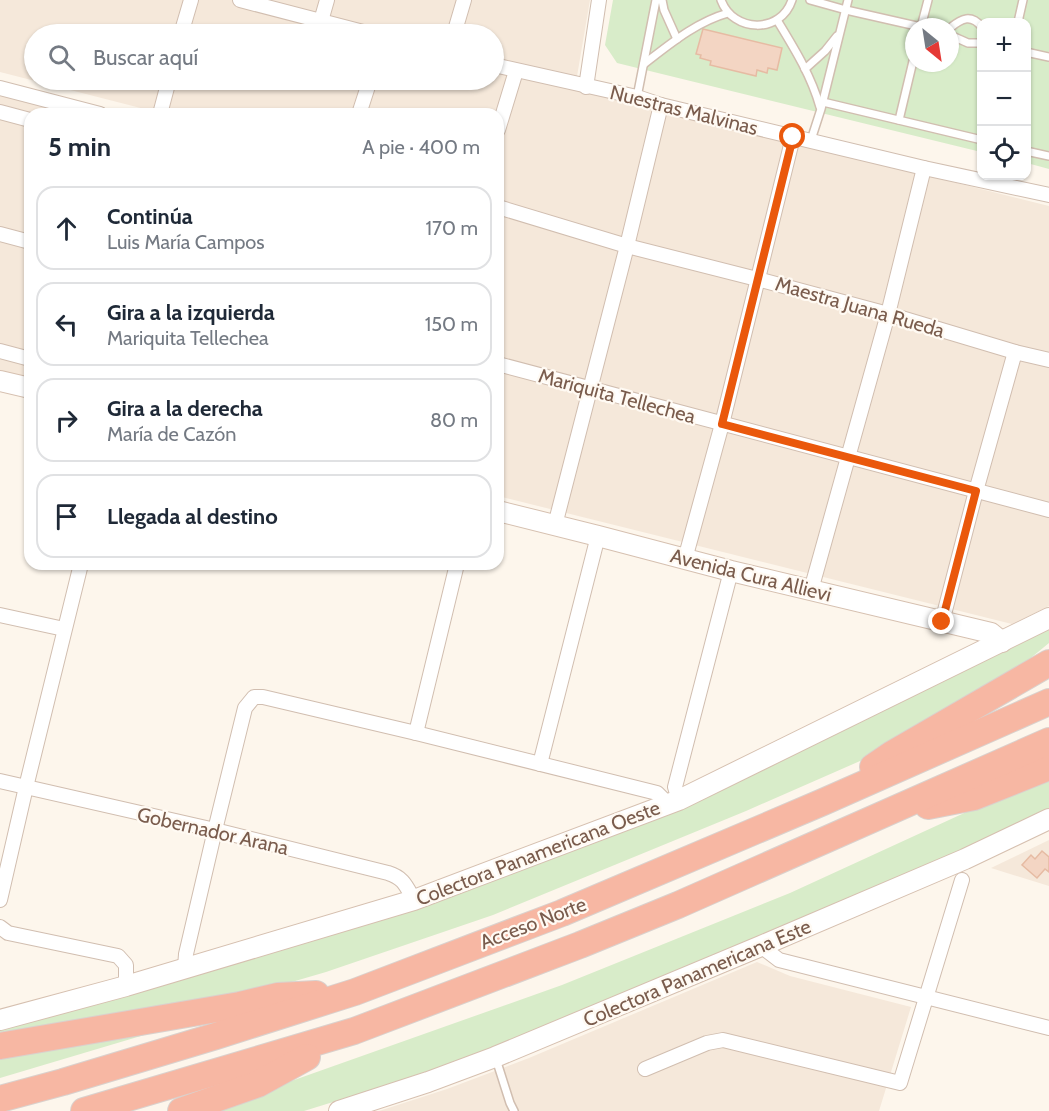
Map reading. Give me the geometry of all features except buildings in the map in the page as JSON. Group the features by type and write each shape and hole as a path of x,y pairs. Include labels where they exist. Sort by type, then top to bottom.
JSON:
{"highway":[{"path":"824,802 892,754 1049,663"},
{"name":"Acceso Norte","path":"0,1099 227,1033 355,992 562,913 824,802 1049,702"},
{"name":"Acceso Norte","path":"84,1111 354,1031 580,945 678,905 1049,741"},
{"path":"886,814 974,797 1049,767"},
{"path":"0,1046 228,1007 278,996 355,992"},
{"path":"181,1111 258,1084 354,1031"}],"street":[{"path":"184,24 190,0"},
{"path":"240,0 333,24"},
{"path":"321,21 327,0"},
{"path":"457,24 464,0"},
{"path":"586,87 599,0"},
{"name":"Nuestras Malvinas","path":"504,68 924,168 1049,195"},
{"path":"504,110 516,71"},
{"path":"0,88 77,108"},
{"path":"162,108 166,90"},
{"path":"361,108 367,90"},
{"path":"555,525 661,105"},
{"path":"0,112 24,118"},
{"path":"685,559 722,424 793,137"},
{"path":"811,590 888,314 924,168"},
{"name":"Maestra Juana Rueda","path":"504,209 627,246 888,314 1049,360"},
{"path":"0,234 24,240"},
{"path":"0,351 24,357"},
{"path":"942,622 1015,352"},
{"name":"Mariquita Tellechea","path":"504,366 1049,510"},
{"path":"0,381 24,387"},
{"name":"Avenida Cura Allievi","path":"504,512 731,571 991,633 1002,642"},
{"path":"540,764 598,536"},
{"path":"0,900 79,570"},
{"path":"416,733 456,570"},
{"path":"185,968 186,954 245,708 254,697 263,697 416,733 657,793 673,802 731,571"},
{"path":"0,615 64,629"},
{"name":"Colectora Panamericana Oeste","path":"0,1020 126,986 414,900 673,802 1049,618"},
{"name":"Gobernador Arana","path":"0,781 215,830 388,873 402,880 414,900"},
{"name":"Colectora Panamericana Este","path":"339,1111 495,1057 965,859 1049,819"},
{"path":"645,1070 707,1043 723,1040 900,1083 962,880"},
{"path":"0,927 8,933 118,956 126,965 126,986"},
{"path":"761,946 778,960 1049,1028"}],"lane":[{"path":"637,98 656,0"},
{"path":"662,0 677,39"},
{"path":"721,0 728,13 736,20 756,26 767,25 777,20 784,14 792,0"},
{"path":"810,0 905,23"},
{"path":"811,140 848,0"},
{"path":"923,18 928,0"},
{"path":"1019,18 1023,0"},
{"path":"644,64 693,28 714,17 728,13"},
{"path":"959,21 966,18 973,19 977,23"},
{"path":"777,20 805,69 822,105"},
{"path":"805,69 833,42 841,28"},
{"path":"959,39 968,43 977,43"},
{"path":"1031,53 1049,57"},
{"path":"899,120 910,72"},
{"path":"822,105 899,120 977,139"},
{"path":"1031,152 1049,156"},
{"path":"495,1057 514,1111"}],"shaded area":[{"path":"0,0 590,0 575,88 1049,206 1049,606 1012,624 504,497 504,108 141,108 70,90 504,90 504,24 24,24 24,78 0,72"},
{"path":"0,88 77,108 24,108 24,387 0,381"},
{"path":"1049,840 1049,886 991,868"},
{"path":"757,962 790,976 911,1007 879,1111 379,1111 447,1089 529,1058"}],"green space":[{"path":"613,0 1049,0 1049,169 1031,164 1031,18 977,18 977,151 617,63 605,45"},
{"path":"1049,624 1049,643 1011,674 908,740 746,811 493,915 326,972 203,1008 0,1038 0,1024 478,881"},
{"path":"1049,778 1049,812 768,935 498,1046 430,1072 304,1111 207,1111 562,985 790,893 986,803"},
{"path":"171,1027 0,1078 0,1053"}],"route":[{"path":"793,137 722,424 976,491 942,622"}]}
